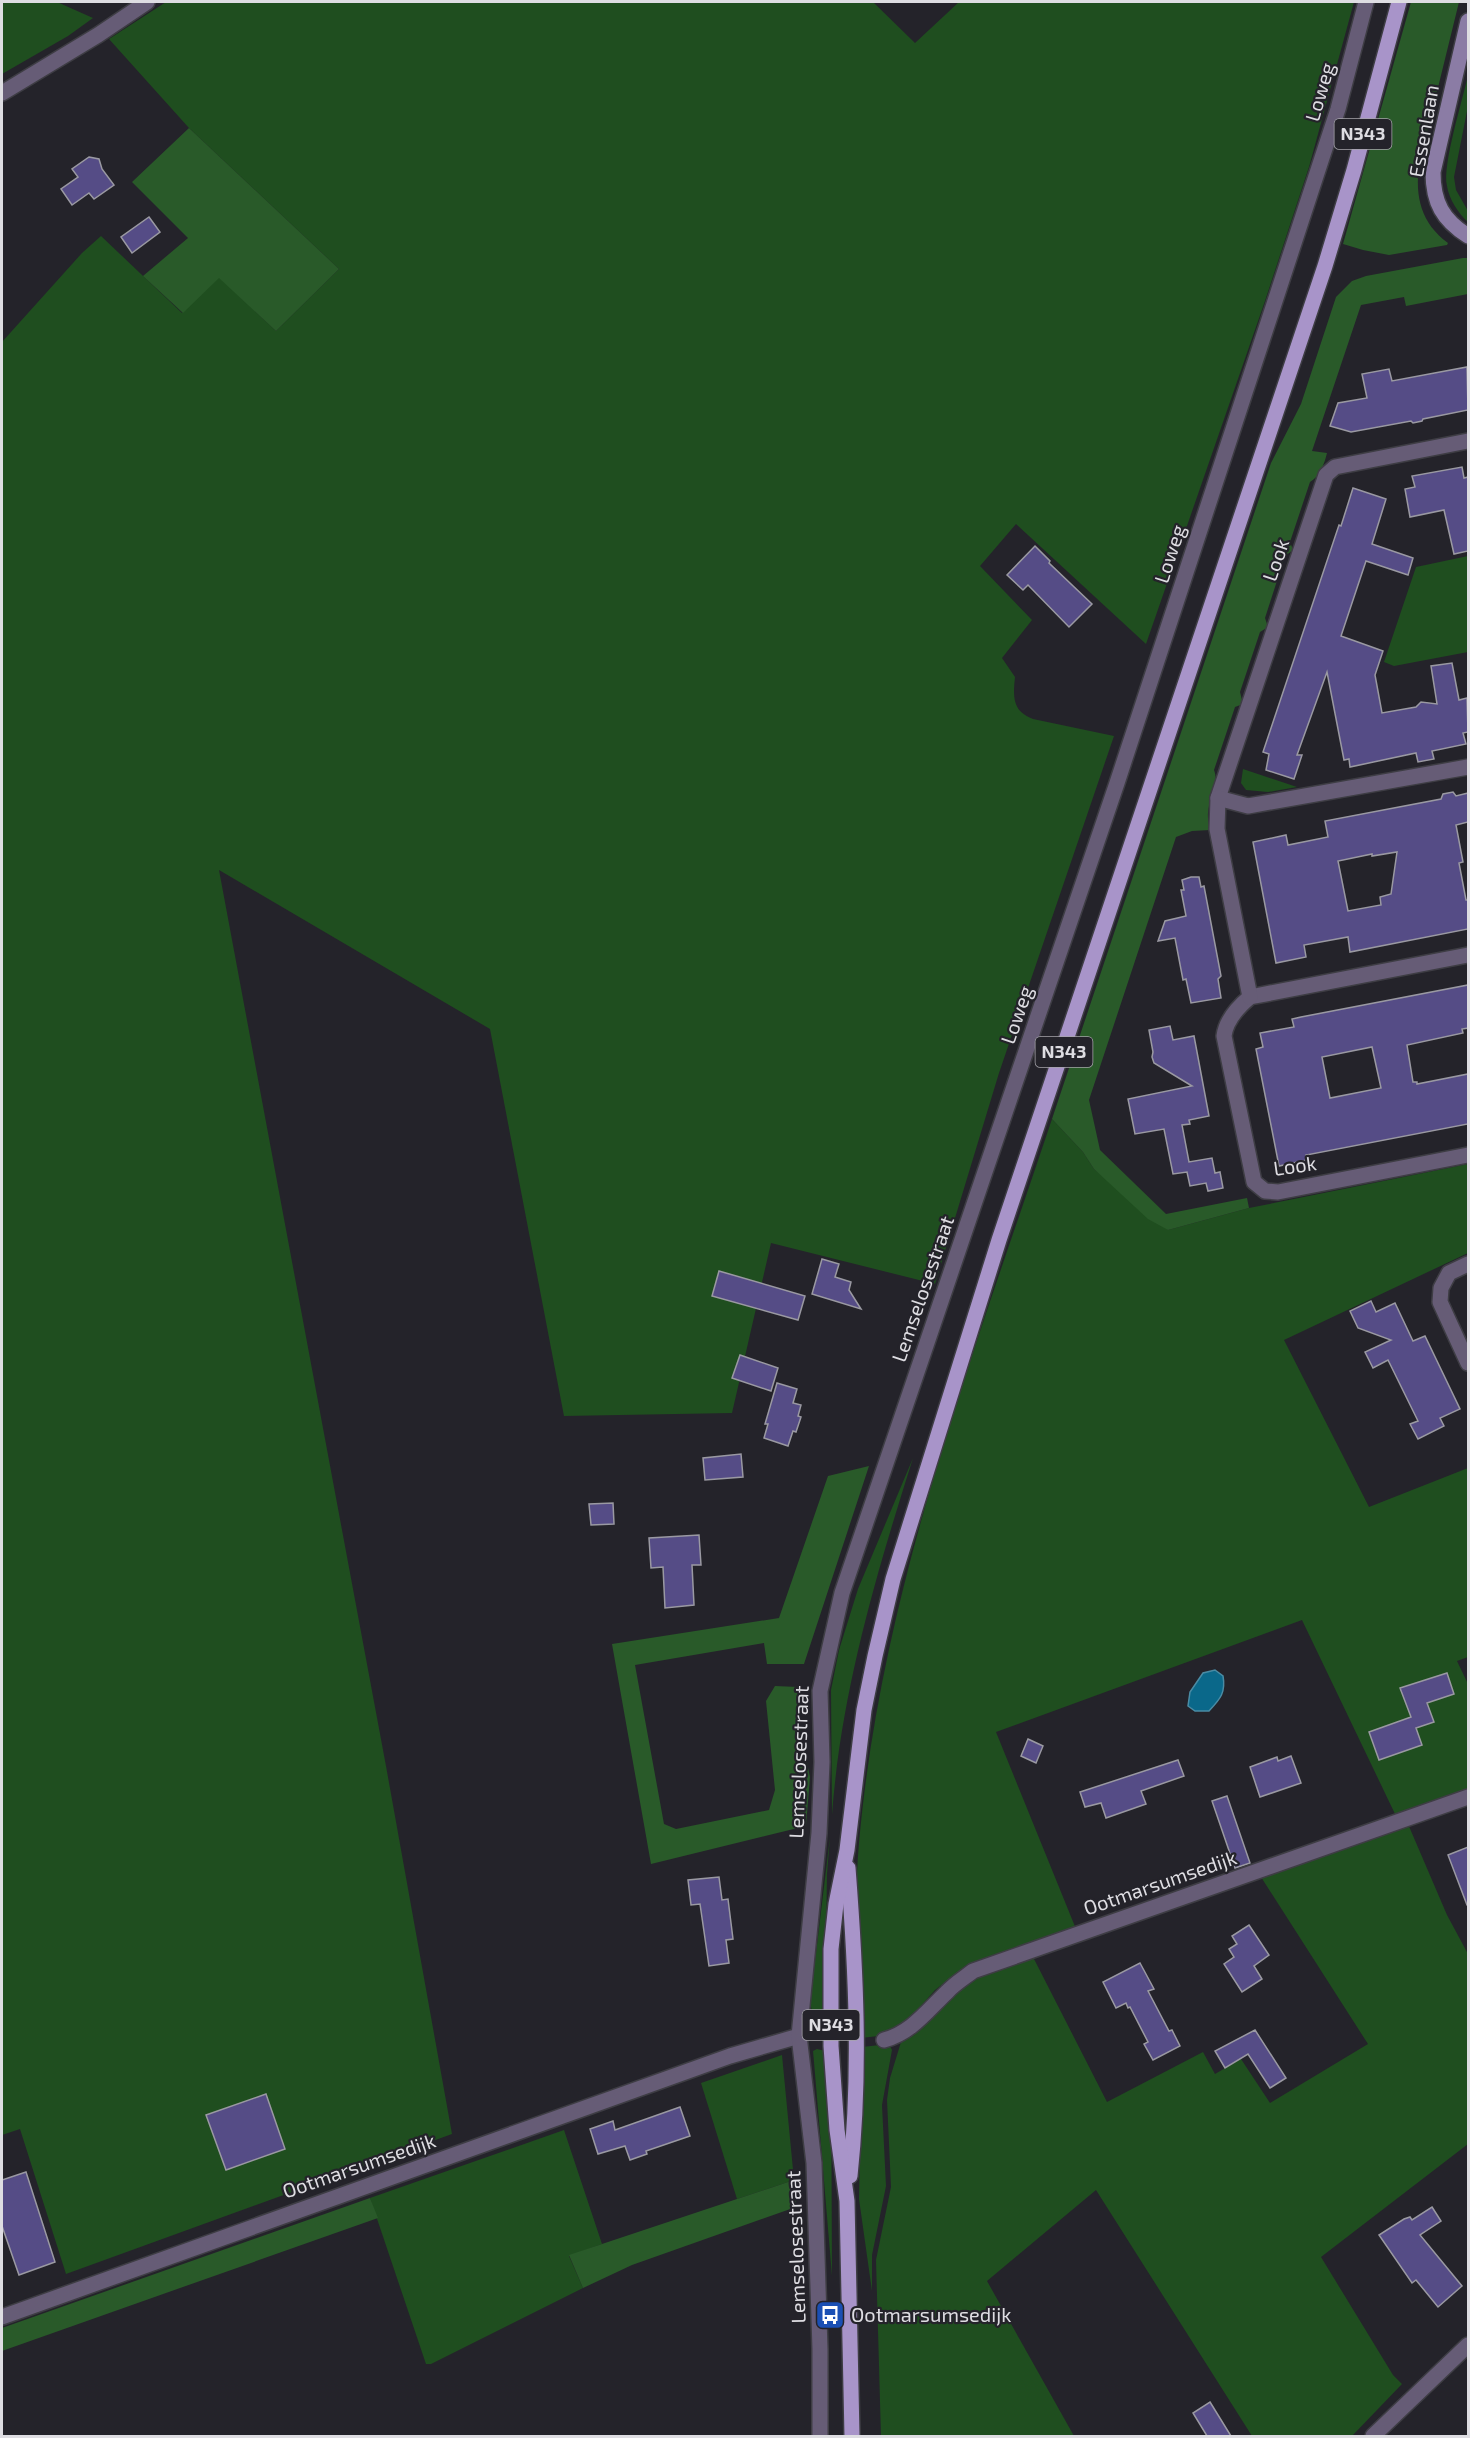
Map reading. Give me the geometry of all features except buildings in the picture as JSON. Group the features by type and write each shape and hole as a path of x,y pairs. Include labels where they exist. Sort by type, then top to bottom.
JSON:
{"main road":[{"name":"N343","path":"852,2436 847,2201 837,2130 830,2016 831,1949 836,1904 847,1850 864,1710 893,1579 999,1240 1325,266 1354,170 1399,2"},
{"name":"N343","path":"847,1850 856,2042 853,2147 847,2201"}],"street":[{"path":"2,93 98,35 147,2"},
{"name":"Loweg","path":"1005,1116 1125,760 1335,120 1366,2"},
{"name":"Essenlaan","path":"1468,21 1433,172 1433,187 1445,218 1468,236"},
{"name":"Look","path":"1468,441 1335,467 1326,476 1218,798 1217,829 1250,997 1239,1007 1225,1027 1224,1036 1254,1182 1265,1191 1278,1192 1468,1155"},
{"path":"1218,798 1248,806 1260,805 1468,767"},
{"path":"1250,997 1468,955"},
{"name":"Lemselosestraat","path":"820,2436 820,2349 814,2163 799,2036 819,1833 822,1762 820,1691 842,1593 1005,1116"},
{"path":"1468,1264 1449,1273 1441,1288 1440,1302 1468,1363"},
{"name":"Ootmarsumsedijk","path":"884,2040 896,2037 910,2028 948,1990 973,1971 1468,1797"},
{"name":"Ootmarsumsedijk","path":"2,2317 730,2056 799,2036"},
{"path":"1373,2436 1468,2345"}],"green space":[{"path":"2,2 57,2 93,18 68,36 2,74"},
{"path":"166,2 873,2 915,43 959,2 1354,2 1309,167 1146,644 1016,524 980,566 1032,620 1002,658 1015,677 1014,697 1021,712 1033,719 1114,736 999,1073 935,1284 771,1243 732,1413 564,1416 490,1029 219,870 386,1766 452,2134 66,2274 20,2129 2,2135 2,342 82,253 101,236 182,313 219,277 276,331 339,269 189,128 109,39"},
{"path":"1411,2 1459,2 1418,177 1419,198 1426,218 1448,243 1389,255 1343,244"},
{"path":"1468,75 1468,106 1454,177 1456,190 1468,211 1468,222 1452,201 1446,176 1450,148"},
{"path":"189,128 339,269 276,331 219,278 183,313 143,276 188,238 132,182"},
{"path":"1468,258 1468,294 1406,306 1404,297 1361,305 1312,451 1327,453 1319,473 1310,482 1290,542 1293,550 1285,556 1265,618 1268,627 1260,632 1240,692 1243,704 1235,707 1214,770 1215,784 1208,812 1210,830 1192,831 1176,837 1089,1100 1100,1150 1166,1214 1247,1198 1249,1208 1168,1230 1148,1219 1094,1169 1083,1152 1052,1119 1271,463 1301,404 1336,297 1352,281 1366,276"},
{"path":"1468,556 1468,652 1394,666 1384,662 1416,567"},
{"path":"1243,769 1297,787 1268,792 1246,790 1241,783"},
{"path":"1052,1119 1083,1152 1094,1169 1168,1230 1249,1208 1468,1164 1468,1253 1284,1340 1369,1507 1468,1468 1468,1657 1457,1661 1468,1684 1468,1791 1396,1816 1302,1620 996,1732 1076,1929 957,1973 935,1990 899,2031 861,2038 856,1916 857,1867 870,1750 887,1657 934,1476"},
{"path":"913,1458 862,1634 843,1724 832,1815 831,1690 839,1650 858,1589"},
{"path":"869,1466 804,1664 767,1664 764,1643 635,1665 664,1824 676,1829 769,1810 775,1790 766,1701 775,1686 798,1687 802,1739 810,1777 806,1826 651,1864 612,1644 779,1618 828,1476"},
{"path":"1408,1824 1447,1915 1468,1954 1468,2144 1321,2257 1393,2375 1402,2384 1352,2436 1252,2436 1096,2190 987,2281 1074,2436 881,2436 876,2260 891,2187 887,2100 890,2078 901,2042 910,2038 924,2026 964,1984 993,1970 1033,1957 1107,2102 1203,2052 1215,2074 1241,2059 1270,2103 1368,2044 1261,1877"},
{"path":"830,1837 827,1874 825,2012 820,2014 812,2011 810,2003"},
{"path":"889,2044 892,2050 882,2105 886,2186 872,2255 872,2291 859,2199 862,2047"},
{"path":"817,2049 831,2055 832,2276 813,2051"},
{"path":"782,2055 794,2180 737,2199 701,2083"},
{"path":"564,2130 602,2244 569,2256 583,2288 431,2364 426,2364 370,2198"},
{"path":"794,2180 796,2207 632,2265 583,2288 569,2255"},
{"path":"370,2198 378,2218 2,2351 2,2328"}],"water":[{"path":"1215,1670 1223,1676 1224,1687 1221,1695 1209,1711 1195,1711 1188,1706 1190,1692 1203,1673"}],"place":[{"name":"Ootmarsumsedijk","path":"830,2315"}]}
